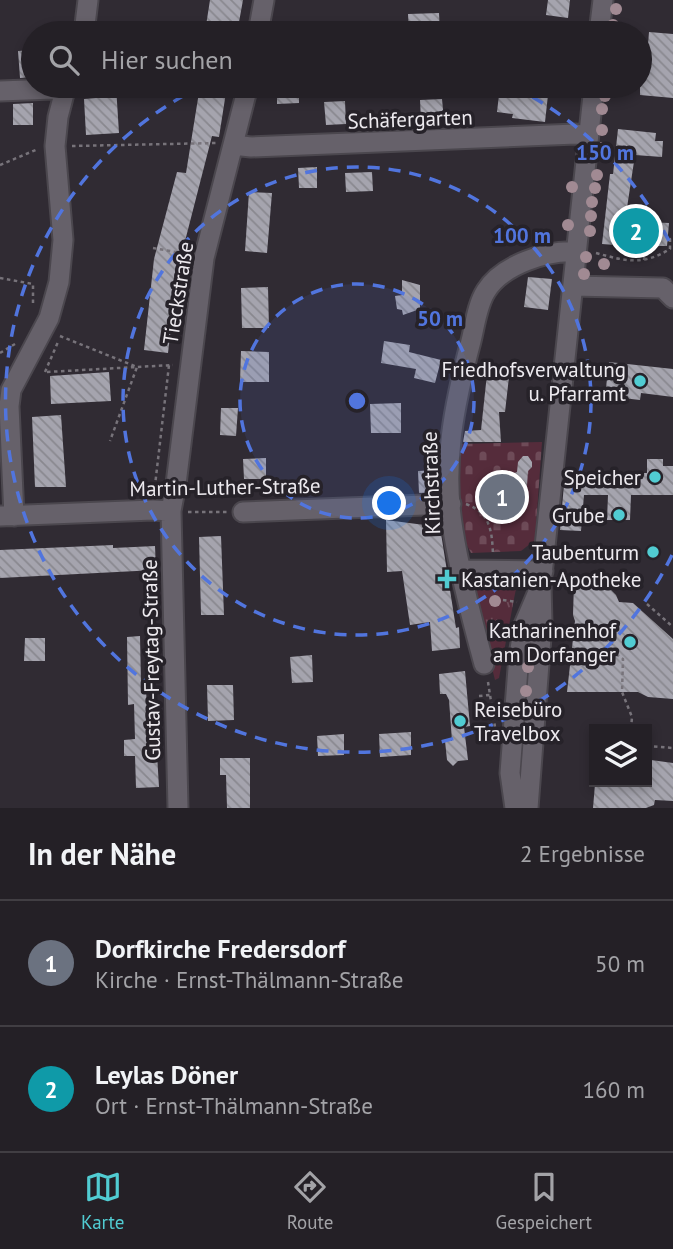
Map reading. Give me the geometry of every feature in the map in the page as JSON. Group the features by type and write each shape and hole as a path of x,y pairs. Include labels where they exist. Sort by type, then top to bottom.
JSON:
{"street":[{"path":"85,21 88,0"},
{"path":"260,21 264,0"},
{"path":"600,21 603,0"},
{"path":"0,92 21,91"},
{"path":"7,516 9,406 12,390 49,318 59,282 63,240 55,146 63,98"},
{"name":"Tieckstraße","path":"162,511 176,484 204,258 245,98"},
{"path":"515,808 542,624 542,578 573,286 586,253 589,135 593,98"},
{"name":"Schäfergarten","path":"233,145 251,147 589,135"},
{"name":"Kirchstraße","path":"484,664 464,590 453,529 451,422 486,291 505,273 531,260 565,251 586,253"},
{"path":"573,286 663,289 673,298"},
{"name":"Martin-Luther-Straße","path":"243,512 451,504"},
{"name":"Martin-Luther-Straße","path":"7,516 162,511"},
{"name":"Gustav-Freytag-Straße","path":"162,511 177,808"},
{"path":"462,570 494,569 542,578"},
{"path":"520,774 528,808"}],"path":[{"path":"0,165 34,150 55,146 181,142 233,145"},
{"path":"586,253 625,260 652,260 670,249 668,239"},
{"path":"644,260 645,246"},
{"path":"153,248 204,258"},
{"path":"0,278 33,284 33,309"},
{"path":"45,372 60,336 137,367"},
{"path":"0,353 18,342"},
{"path":"21,371 190,364"},
{"path":"162,511 169,365"},
{"path":"110,441 137,367"},
{"path":"451,504 466,504 484,514 491,527 494,569"},
{"name":"Martin-Luther-Straße","path":"162,511 243,512"},
{"path":"503,600 522,603"},
{"path":"647,604 673,627"},
{"path":"550,638 611,642 613,652 623,659 622,692 632,717 631,724"},
{"path":"484,664 495,733"},
{"path":"479,696 490,695"},
{"path":"481,718 493,718"},
{"path":"652,746 673,748"}],"green space":[{"path":"542,442 535,540 521,551 471,553 460,532 459,444"},
{"path":"474,575 518,578 499,678 495,680 471,583"}],"building":[{"path":"210,0 243,0 239,21 207,21"},
{"path":"548,0 570,0 568,18 546,15"},
{"path":"439,13 439,21 408,21 408,14"},
{"path":"652,32 673,34 673,98 652,96"},
{"path":"18,51 21,51 21,78 20,78"},
{"path":"117,98 119,133 86,135 84,99"},
{"path":"198,98 225,98 219,137 212,136 184,245 181,244 168,353 144,350 154,259 177,172 186,173"},
{"path":"277,98 299,98 299,103 277,104"},
{"path":"499,98 548,98 545,122 512,118 513,114 497,112"},
{"path":"442,99 444,120 421,121 420,100"},
{"path":"345,101 346,124 326,125 324,102"},
{"path":"33,103 33,125 13,125 13,104"},
{"path":"618,129 656,133 655,141 663,141 662,157 635,155 625,221 669,223 667,246 641,246 641,251 628,251 628,246 602,244"},
{"path":"317,167 317,188 299,188 298,168"},
{"path":"372,172 373,191 346,192 345,173"},
{"path":"249,192 272,193 267,253 245,251"},
{"path":"528,277 552,279 548,310 524,307"},
{"path":"402,280 420,285 420,309 403,315 402,310 397,309 395,296 402,295"},
{"path":"268,287 269,328 242,328 241,288"},
{"path":"384,341 410,345 409,352 441,360 435,383 414,378 416,369 381,363"},
{"path":"241,351 269,352 269,382 240,382"},
{"name":"Friedhofsverwaltung u. Pfarramt","path":"609,362 673,369 673,397 641,393 640,400 605,396"},
{"path":"109,372 111,401 51,404 50,376"},
{"path":"487,374 509,377 505,412 499,412 501,442 463,442 465,431 481,430"},
{"path":"401,403 401,433 371,433 370,404"},
{"path":"221,408 238,408 236,436 220,435"},
{"path":"61,415 66,487 35,487 32,417"},
{"path":"523,456 528,456 532,462 527,486 493,522 477,506 509,475 517,472 518,462"},
{"path":"266,458 266,479 244,479 243,459"},
{"path":"647,459 663,459 663,466 673,466 673,495 631,495 630,520 607,520 608,495 584,495 581,531 560,530 565,473 647,473"},
{"path":"437,470 437,492 419,493 418,471"},
{"path":"386,520 440,527 456,628 459,627 460,648 432,651 430,622 410,625 402,571 387,572"},
{"path":"221,536 224,615 201,615 199,537"},
{"path":"113,545 113,548 155,546 156,570 0,578 0,550"},
{"name":"Katharinenhof am Dorfanger","path":"574,583 608,587 619,602 633,603 673,639 673,699 648,697 638,692 567,692 575,621"},
{"path":"140,636 141,683 146,683 147,721 155,721 159,787 136,788 135,756 124,756 124,740 135,739 134,704 128,705 127,637"},
{"path":"25,638 45,638 45,661 24,661"},
{"path":"312,655 313,682 292,683 290,657"},
{"path":"465,671 470,726 464,727 468,760 458,761 453,766 447,760 445,741 452,741 449,700 446,694 440,694 439,674"},
{"path":"207,685 233,685 234,720 208,721"},
{"path":"411,732 411,755 380,757 379,734"},
{"path":"344,734 344,755 318,756 317,736"},
{"path":"220,758 250,758 250,808 227,808 226,775 220,775"},
{"path":"652,760 673,763 673,801 655,800 654,805 646,808 593,808 595,787 652,787"}],"place":[{"name":"Leylas Döner","path":"636,231"},
{"name":"Friedhofsverwaltung u. Pfarramt","path":"640,381"},
{"name":"Speicher","path":"655,477"},
{"name":"Dorfkirche Fredersdorf","path":"502,497"},
{"name":"Grube","path":"619,515"},
{"name":"Taubenturm","path":"653,552"},
{"name":"Kastanien-Apotheke","path":"447,579"},
{"name":"Katharinenhof am Dorfanger","path":"630,642"},
{"name":"Reisebüro Travelbox","path":"460,721"}]}
